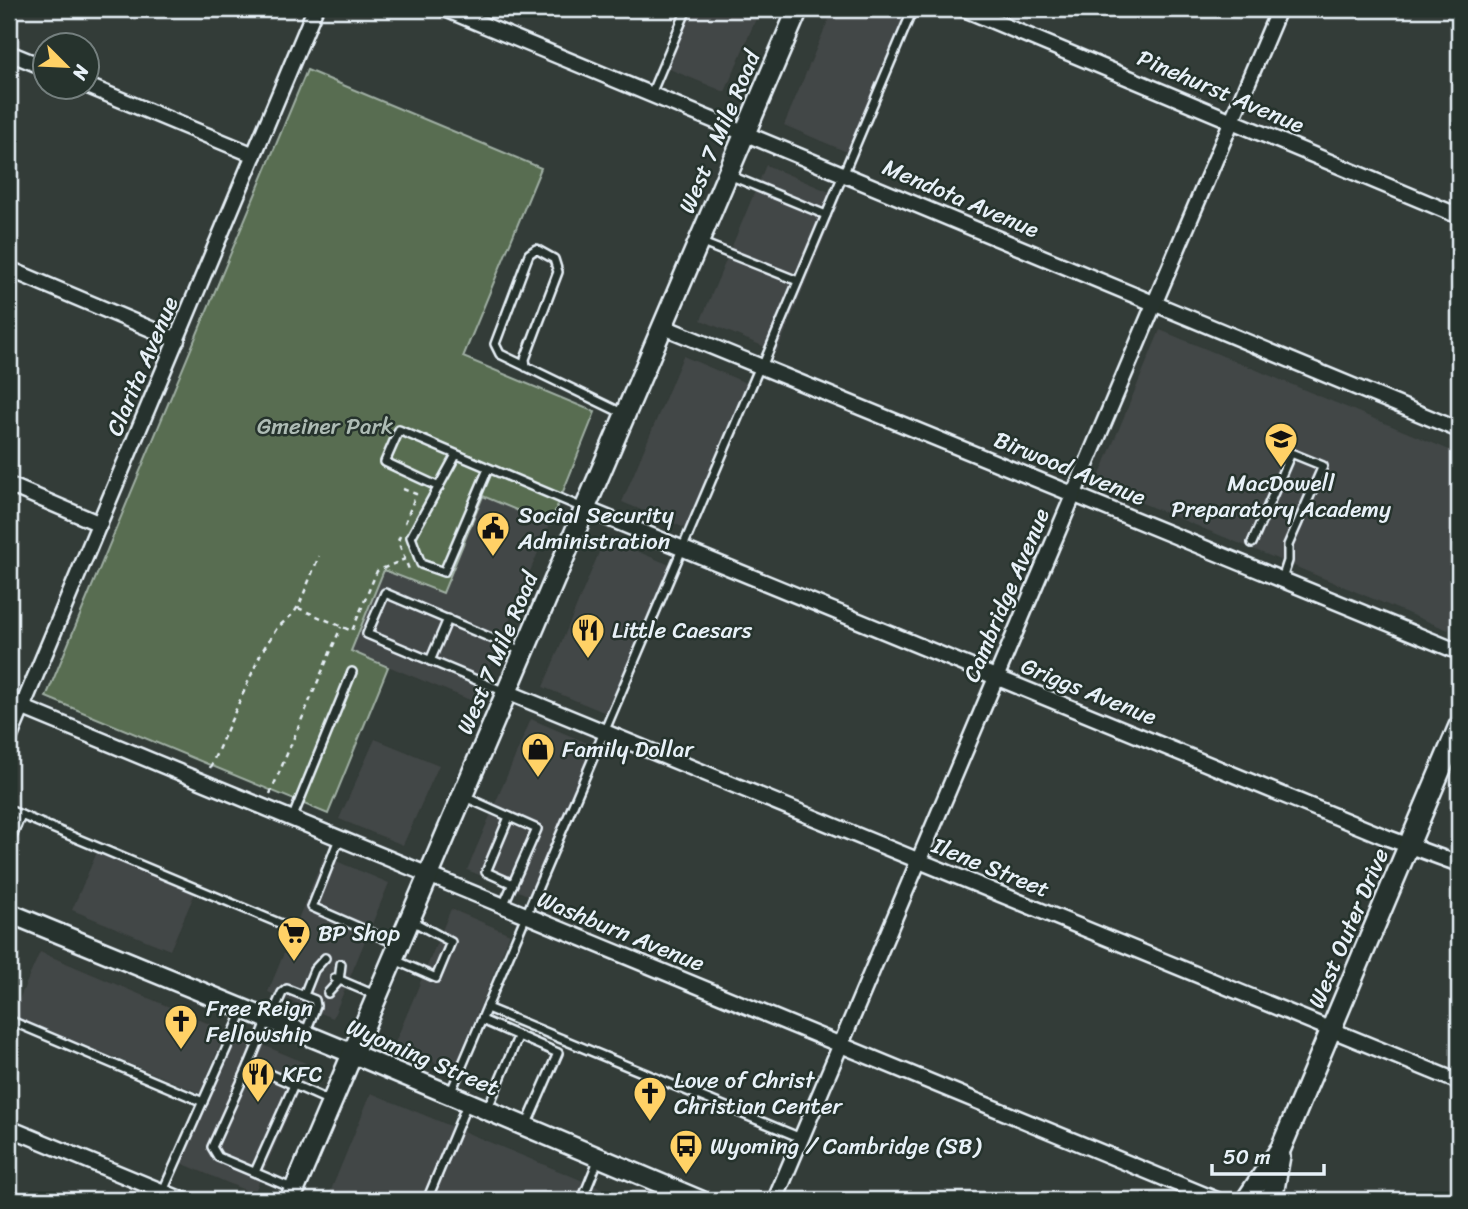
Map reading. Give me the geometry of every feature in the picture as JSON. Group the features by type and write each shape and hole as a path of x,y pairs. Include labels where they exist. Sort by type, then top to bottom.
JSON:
{"main road":[{"name":"West 7 Mile Road","path":"292,1195 798,9"},
{"name":"West Outer Drive","path":"1245,1200 1281,1148 1459,726"},
{"name":"West Outer Drive","path":"1272,1200 1281,1148"}],"street":[{"name":"Clarita Avenue","path":"9,739 15,705 100,524 315,9"},
{"name":"Mendota Avenue","path":"445,9 1459,430"},
{"name":"Pinehurst Avenue","path":"964,9 1459,216"},
{"name":"Cambridge Avenue","path":"775,1200 1279,9"},
{"path":"9,53 32,62"},
{"path":"102,92 254,155"},
{"path":"9,270 177,340"},
{"name":"Birwood Avenue","path":"664,327 1459,652"},
{"path":"9,485 100,524"},
{"name":"Griggs Avenue","path":"586,509 1409,846 1459,864"},
{"name":"Ilene Street","path":"507,692 1459,1082"},
{"name":"Washburn Avenue","path":"15,705 1217,1200"},
{"name":"Wyoming Street","path":"9,913 700,1200"},
{"path":"9,1128 161,1196 183,1200"}],"lane":[{"path":"651,94 687,9"},
{"path":"450,1095 913,9"},
{"path":"728,174 826,215"},
{"path":"700,241 798,281"},
{"path":"526,367 525,359 558,272 554,259 536,249 529,254 495,344 500,354 526,367 626,415"},
{"path":"439,487 385,462 399,430 586,509"},
{"path":"1252,543 1292,453 1322,466 1288,545 1288,561 1282,579"},
{"path":"456,455 411,537 421,564 444,572 488,469"},
{"path":"507,692 368,634 385,593 524,652"},
{"path":"430,661 447,619"},
{"path":"291,820 352,673"},
{"path":"461,796 537,829 503,907"},
{"path":"9,810 290,928"},
{"path":"9,844 21,815"},
{"path":"509,817 486,872 513,884"},
{"path":"339,839 312,907 394,951 436,978 451,942 408,919"},
{"path":"304,996 326,957"},
{"path":"328,993 337,979 341,964"},
{"path":"313,986 317,971"},
{"path":"337,979 376,995"},
{"path":"292,1195 255,1172 218,1157 212,1147 285,989 315,1000 305,1034"},
{"path":"487,1008 802,1138"},
{"path":"161,1196 244,1009"},
{"path":"9,1020 203,1102"},
{"path":"482,1020 558,1053 526,1126"},
{"path":"487,1110 518,1037"},
{"path":"249,1065 331,1101"},
{"path":"255,1172 294,1085"},
{"path":"427,1200 468,1102"},
{"path":"582,1200 600,1157"}],"path":[{"path":"210,768 261,653 277,628 297,608 319,556"},
{"path":"297,608 352,631 377,571 404,559"},
{"path":"270,794 341,626"}],"shaded area":[{"path":"692,9 760,9 725,92 667,68"},
{"path":"833,9 895,9 905,13 847,152 784,125"},
{"path":"766,165 841,197 777,352 701,320"},
{"name":"MacDowell Preparatory Academy","path":"1160,330 1459,454 1459,604 1448,630 1096,484"},
{"path":"683,356 746,383 685,528 622,502"},
{"path":"483,496 550,524 475,702 351,651 385,569 443,593"},
{"path":"605,538 670,565 606,713 543,687"},
{"path":"531,719 594,746 530,896 467,870"},
{"path":"375,739 439,765 403,845 339,819"},
{"path":"97,852 195,893 170,950 72,910"},
{"path":"324,856 389,883 333,1018 268,992"},
{"path":"451,909 510,934 454,1070 394,1045"},
{"path":"40,952 226,1031 200,1093 12,1015"},
{"path":"237,1034 310,1065 254,1194 181,1163"},
{"path":"371,1093 629,1200 327,1200"}],"green space":[{"name":"Gmeiner Park","path":"307,70 541,168 463,357 595,412 550,524 483,496 443,593 384,570 351,651 388,667 328,814 46,697"}],"place":[{"name":"MacDowell Preparatory Academy","path":"1281,469"},
{"name":"Social Security Administration","path":"493,558"},
{"name":"Little Caesars","path":"588,660"},
{"name":"Family Dollar","path":"538,779"},
{"name":"BP Shop","path":"294,963"},
{"name":"Free Reign Fellowship","path":"181,1051"},
{"name":"KFC","path":"258,1104"},
{"name":"Love of Christ Christian Center","path":"650,1123"},
{"name":"Wyoming / Cambridge (SB)","path":"686,1176"}]}
